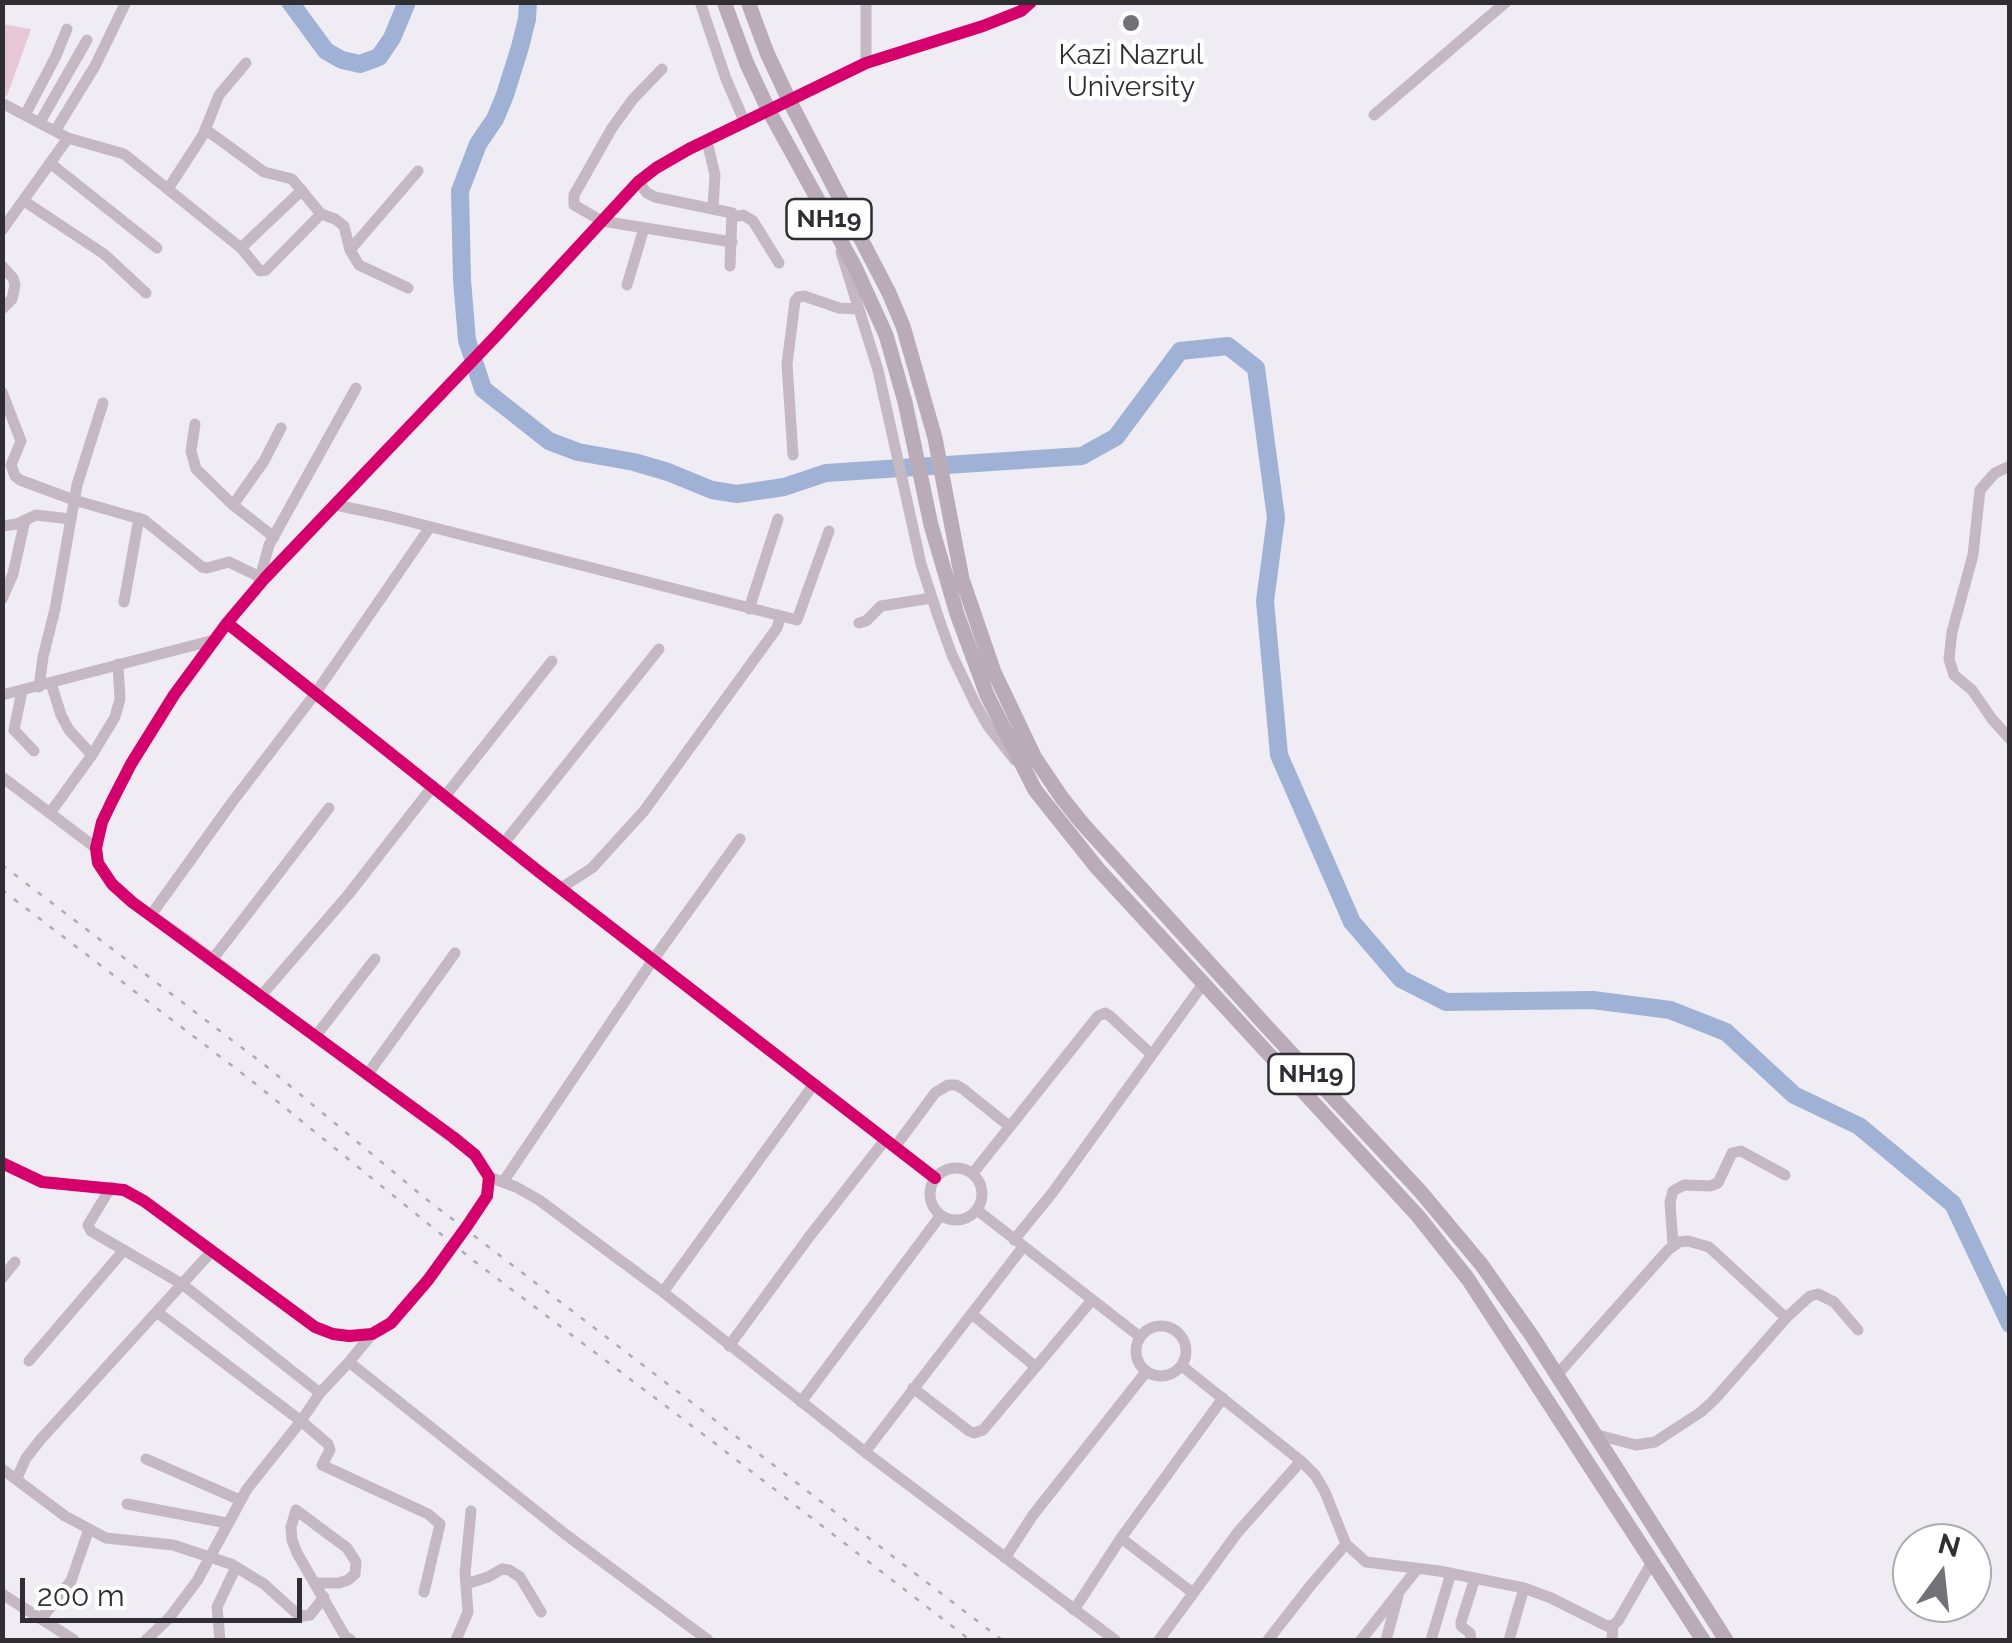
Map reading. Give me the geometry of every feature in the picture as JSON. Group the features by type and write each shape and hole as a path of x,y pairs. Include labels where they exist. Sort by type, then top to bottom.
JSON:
{"highway":[{"name":"NH19","path":"724,2 769,111 833,226 886,335 941,562 972,658 1027,775 1074,840 1418,1216 1468,1278 1703,1640"},
{"name":"NH19","path":"748,2 789,100 903,326 922,386 962,579 975,622 994,672 1048,779 1093,835 1452,1228 1512,1306 1726,1640"}],"street":[{"path":"56,131 126,2"},
{"path":"700,2 745,122"},
{"path":"866,2 866,64"},
{"path":"1032,2 1021,11 983,26 866,64 708,141 638,182 259,582 174,695 131,764 102,822 96,848 98,863 112,884 132,902 453,1137 475,1156 489,1177 538,1200 663,1292 865,1452 1115,1640"},
{"path":"1374,115 1506,2"},
{"path":"25,115 66,29"},
{"path":"40,122 88,40"},
{"path":"168,189 196,148 219,95 246,63"},
{"path":"662,69 633,98 612,128 574,195 574,205 602,220 732,242"},
{"path":"4,108 68,138 124,154 241,248 263,271 322,214"},
{"path":"206,128 258,168 288,177 322,214 344,226 350,250 359,265 408,288"},
{"path":"2,230 68,138"},
{"path":"708,141 715,175 713,208"},
{"path":"50,163 156,248"},
{"path":"350,250 418,171"},
{"path":"638,182 655,197 734,216"},
{"path":"241,248 302,190"},
{"path":"24,201 104,254 146,293"},
{"path":"734,216 743,214 753,221 779,263"},
{"path":"730,266 734,216"},
{"path":"833,226 878,370 903,489 932,598 974,703 1027,775"},
{"path":"627,285 644,228"},
{"path":"2,266 14,285 12,299 2,310"},
{"path":"793,455 786,364 796,301 804,296 839,308 860,309"},
{"path":"259,582 265,555 356,388"},
{"path":"2,392 21,441 11,465 15,476 74,500 138,518 202,567 229,562 259,582"},
{"path":"92,755 69,730 44,685 41,666 56,609 74,500 104,403"},
{"path":"195,424 190,451 196,469 274,537"},
{"path":"233,505 282,428"},
{"path":"2010,466 1995,473 1980,490 1973,555 1952,632 1950,660 1954,675 1972,690 2010,739"},
{"path":"336,505 796,620 829,530"},
{"path":"2,526 43,514 70,519"},
{"path":"124,602 138,518"},
{"path":"749,609 778,519"},
{"path":"2,600 13,574 25,520"},
{"path":"150,915 314,694 430,527"},
{"path":"859,624 881,606 932,598"},
{"path":"561,888 592,868 644,810 780,618"},
{"path":"227,622 935,1178"},
{"path":"2,695 214,640"},
{"path":"504,843 659,650"},
{"path":"446,796 552,661"},
{"path":"50,813 109,730 118,708 118,664"},
{"path":"22,691 14,730 34,751"},
{"path":"2,777 96,848"},
{"path":"260,997 348,895 433,786"},
{"path":"212,960 329,808"},
{"path":"503,1182 740,839"},
{"path":"367,1075 456,954"},
{"path":"316,1037 375,959"},
{"path":"865,1452 972,1314 1053,1192 1203,984"},
{"path":"973,1174 1098,1016 1110,1016 1152,1055"},
{"path":"663,1292 814,1084"},
{"path":"729,1346 809,1236 935,1094 956,1085 1010,1126"},
{"path":"1673,1244 1670,1202 1674,1191 1690,1184 1714,1185 1732,1154 1741,1151 1784,1176"},
{"path":"2,1163 42,1182 124,1190 315,1327 333,1334 372,1334"},
{"path":"957,1168 973,1174 982,1187 977,1210 964,1219 941,1215 930,1194 935,1178 957,1168"},
{"path":"467,1226 487,1196 489,1177"},
{"path":"111,1187 88,1226 96,1236 182,1284 320,1393"},
{"path":"977,1210 1140,1336"},
{"path":"801,1402 941,1215"},
{"path":"1556,1376 1673,1244 1688,1241 1708,1247 1786,1318"},
{"path":"29,1361 124,1250"},
{"path":"18,1478 26,1458 41,1438 212,1252"},
{"path":"2,1278 15,1262"},
{"path":"146,1640 184,1599 240,1500 320,1393 372,1334 391,1323 428,1280"},
{"path":"1594,1434 1636,1445 1655,1442 1701,1412 1786,1318 1818,1294 1834,1302 1858,1330"},
{"path":"913,1388 969,1431 979,1432 1092,1300"},
{"path":"157,1312 328,1444 330,1450 322,1465 428,1514 440,1524 424,1592"},
{"path":"972,1314 1036,1367"},
{"path":"1156,1326 1172,1328 1186,1348 1182,1366 1163,1376 1146,1372 1136,1359 1140,1336 1156,1326"},
{"path":"350,1362 565,1534 708,1640"},
{"path":"1182,1366 1302,1461 1326,1492 1346,1544 1366,1562 1524,1588 1601,1625 1613,1625"},
{"path":"1005,1558 1033,1515 1146,1372"},
{"path":"1074,1610 1121,1538 1224,1398"},
{"path":"146,1459 240,1500"},
{"path":"1159,1640 1238,1532 1302,1461"},
{"path":"2,1469 66,1516 106,1538 158,1542 236,1567 304,1616 310,1615 324,1597"},
{"path":"127,1504 226,1523"},
{"path":"315,1583 348,1580 355,1574 356,1562 347,1548 296,1510 292,1540 315,1583 345,1636 351,1640"},
{"path":"456,1640 468,1612 471,1511"},
{"path":"41,1619 71,1581 89,1529"},
{"path":"1121,1538 1193,1593"},
{"path":"1268,1640 1346,1544"},
{"path":"1612,1640 1613,1625 1652,1562"},
{"path":"220,1640 217,1607 236,1567"},
{"path":"1361,1640 1417,1569"},
{"path":"466,1584 508,1570 520,1577 541,1612"},
{"path":"1431,1640 1451,1574"},
{"path":"1471,1640 1461,1622 1475,1578"},
{"path":"1509,1640 1524,1588"},
{"path":"1386,1640 1399,1592"},
{"path":"2,1594 74,1640"}],"shaded area":[{"path":"2,24 31,29 7,96 3,95"}],"waterway":[{"path":"290,2 326,51 360,64 379,57 407,2"},
{"path":"528,2 527,19 505,95 478,144 460,191 467,340 483,389 549,441 737,494 784,487 826,473 1082,456 1116,437 1180,351 1228,346 1256,368 1276,518 1265,601 1279,755 1352,922 1401,979 1446,1002 1593,1000 1670,1010 1726,1032 1794,1095 1859,1126 1953,1204 2010,1324"}],"tunnel":[{"path":"428,1280 467,1226"}],"railway":[{"path":"2,865 266,1066 426,1199 1002,1640"},
{"path":"2,890 252,1081 474,1261 970,1640"}],"cycle path":[{"path":"2,1163 42,1182 124,1190 315,1327 349,1336 372,1334 391,1323 467,1226 487,1196 489,1177 475,1155 453,1137 112,884 98,863 96,848 112,801 174,695 265,578 638,182 689,149 866,63 983,26 1021,11 1031,2"},
{"path":"227,623 538,871 935,1178"}],"place":[{"name":"Kazi Nazrul University","path":"1131,23"}]}
